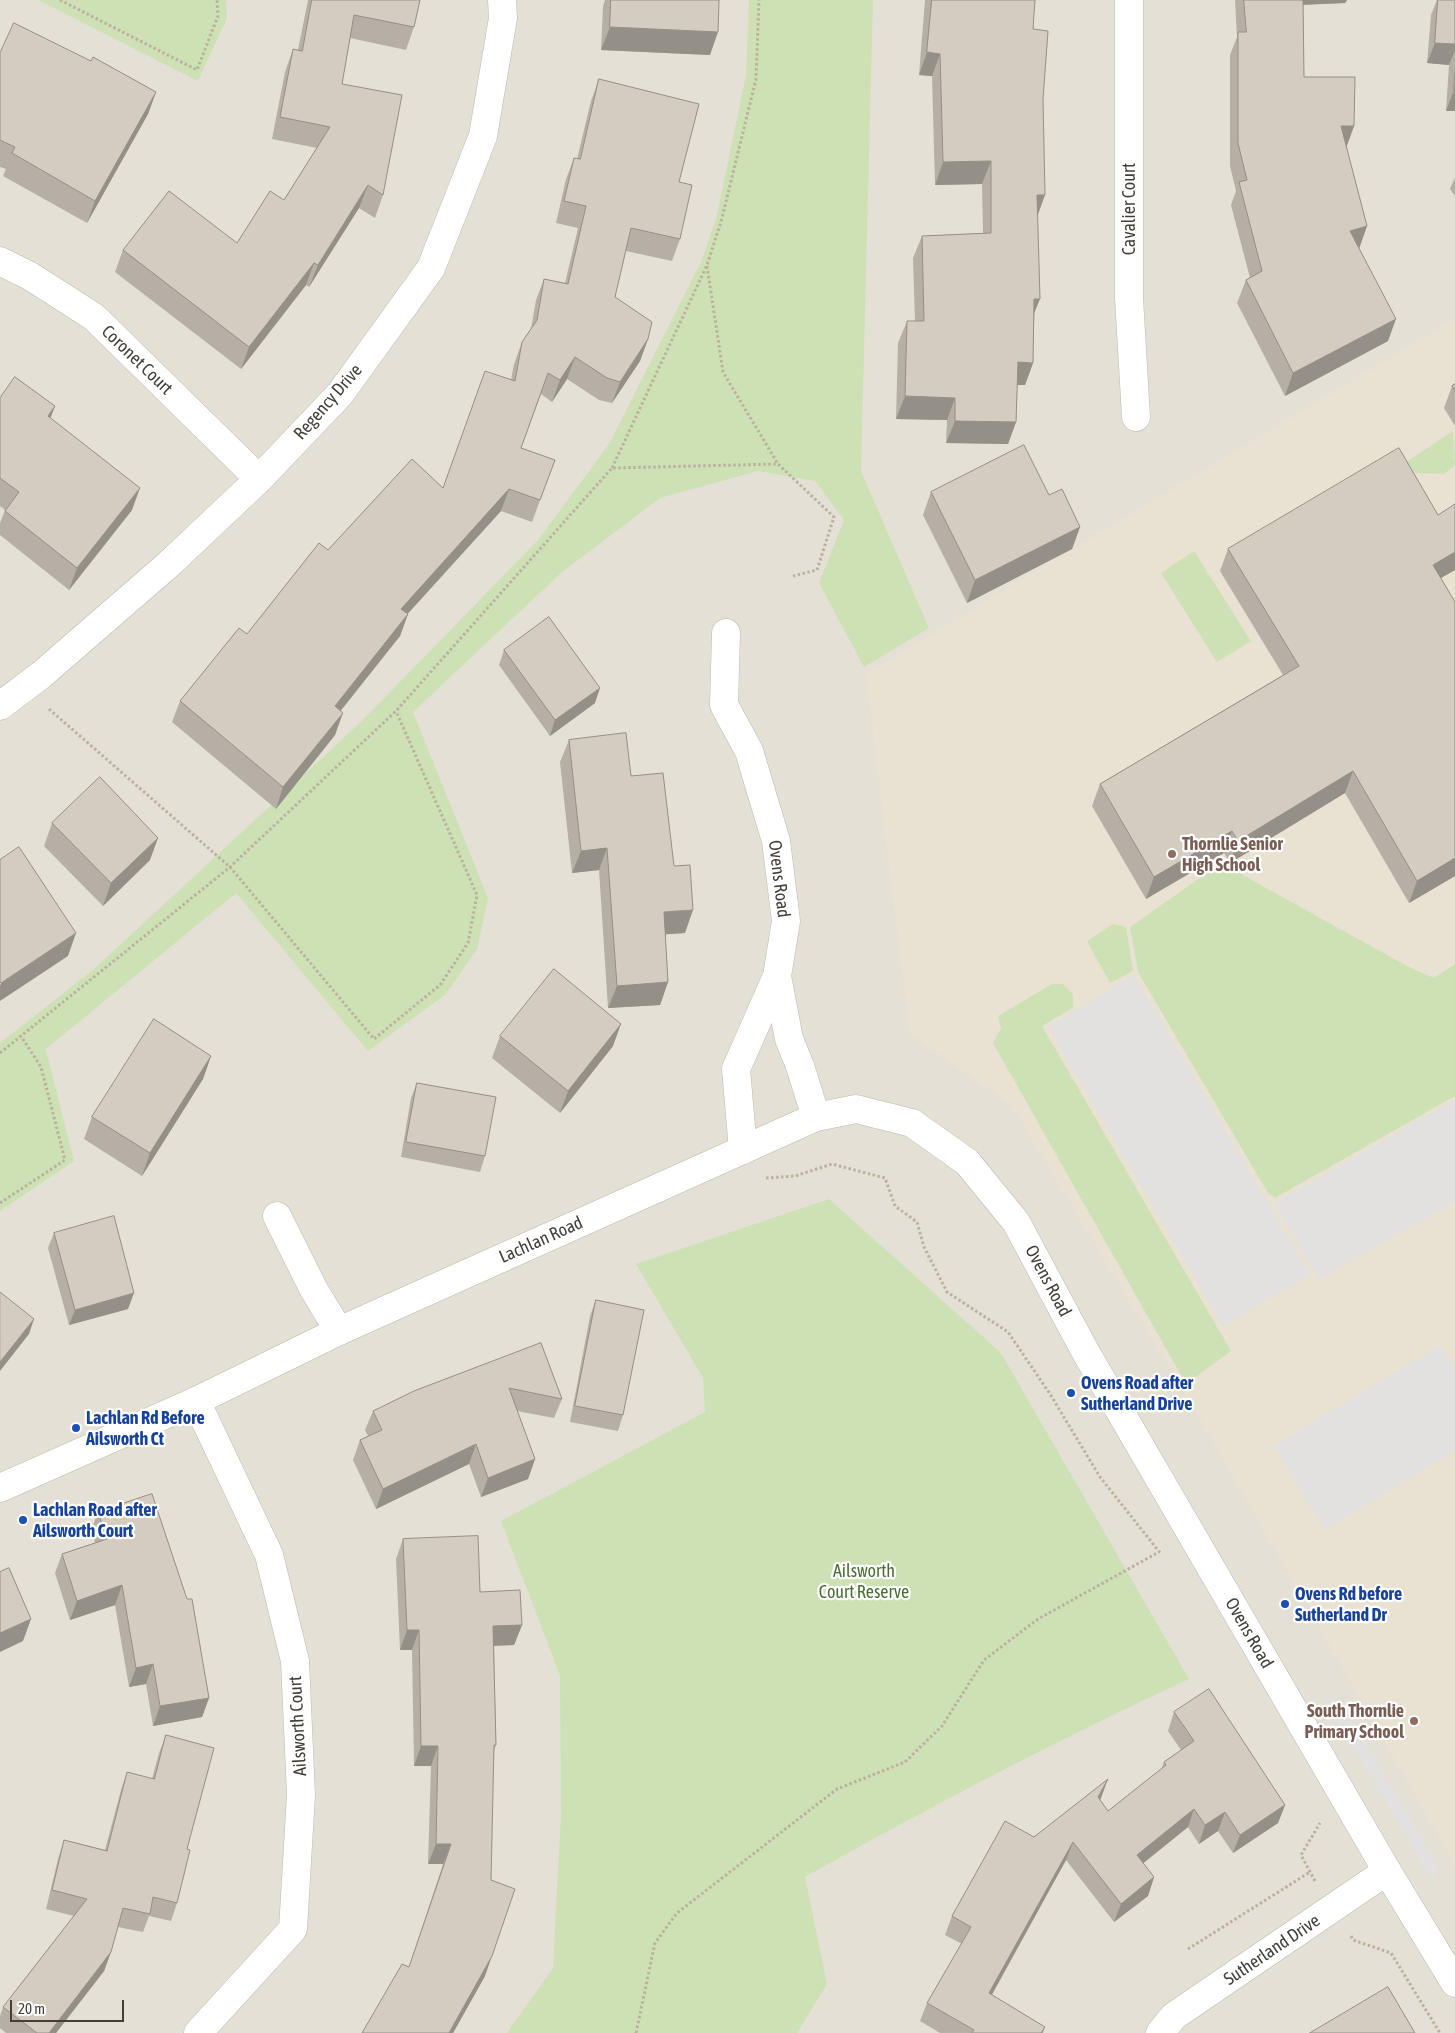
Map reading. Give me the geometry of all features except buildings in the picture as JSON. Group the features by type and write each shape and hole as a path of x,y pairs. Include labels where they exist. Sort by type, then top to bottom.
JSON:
{"street":[{"name":"Regency Drive","path":"0,706 42,675 169,564 259,479 340,394 432,268 483,136 503,18 502,0"},
{"name":"Cavalier Court","path":"1129,0 1129,298 1136,417"},
{"name":"Coronet Court","path":"0,261 30,276 94,317 259,479"},
{"name":"Ovens Road","path":"726,633 724,704 749,751 776,841 786,921 777,976 789,1039 800,1066 816,1117 856,1109 912,1123 967,1162 1016,1222 1085,1351 1455,1983"},
{"path":"743,1150 736,1070 777,976"},
{"name":"Lachlan Road","path":"0,1488 196,1401 339,1331 816,1117"},
{"path":"277,1216 314,1290 339,1331"},
{"name":"Ailsworth Court","path":"196,1401 269,1555 295,1662 302,1794 293,1929 198,2033"},
{"name":"Sutherland Drive","path":"1160,2033 1174,2016 1388,1871"}],"path":[{"path":"60,0 196,70 218,16 217,0"},
{"path":"0,1053 230,867 396,711 612,468 707,266 721,222 756,78 759,0"},
{"path":"707,266 723,372 778,464 834,517 817,570 794,576"},
{"path":"612,468 778,464"},
{"path":"47,707 230,867 374,1039 440,985 468,943 477,895 396,711"},
{"path":"0,1203 64,1160 42,1067 21,1036"},
{"path":"761,1179 795,1176 832,1164 885,1178 894,1206 917,1222 924,1247 947,1292 1008,1332 1050,1394 1100,1477 1164,1560"},
{"path":"636,2033 655,1943 677,1913 837,1789 905,1762 942,1726 984,1660 1038,1619 1159,1552"},
{"path":"1321,1822 1301,1855 1310,1872 1353,1940 1391,1953 1440,2033"},
{"path":"1188,1949 1310,1872"}],"shaded area":[{"path":"0,0 1455,0 1455,2033 0,2033"},
{"name":"Thornlie Senior High School","path":"1455,319 1455,1865 1205,1427 1011,1104 910,1034 866,674"},
{"path":"1134,975 1310,1275 1223,1326 1048,1027"},
{"path":"1455,1099 1455,1202 1319,1280 1275,1203"},
{"path":"1441,1345 1455,1368 1455,1451 1325,1530 1274,1446"},
{"path":"1322,1692 1343,1704 1437,1864 1434,1884"}],"green space":[{"path":"38,0 226,0 227,18 198,81"},
{"path":"749,0 873,0 861,471 929,628 864,667 819,583 844,520 815,481 758,471 660,498 561,573 413,712 488,898 477,949 446,994 368,1051 236,893 46,1049 74,1161 0,1211 0,1043 94,969 363,720 538,540 609,444 701,262 716,219 746,75"},
{"path":"1453,431 1455,465 1444,474 1413,473 1400,466"},
{"path":"1194,551 1251,641 1217,662 1161,573"},
{"path":"1221,863 1407,966 1434,978 1455,964 1455,1096 1275,1198 1268,1193 1138,972 1130,927"},
{"path":"1113,924 1126,927 1133,971 1110,983 1087,941"},
{"path":"1052,984 1063,984 1073,994 1073,1008 1042,1026 1231,1351 1186,1384 993,1043 1001,1028 998,1016"},
{"name":"Ailsworth Court Reserve","path":"829,1199 1001,1353 1189,1679 995,1774 805,1877 827,1984 797,2033 507,2033 553,1968 561,1814 560,1676 501,1521 705,1412 703,1378 636,1264"}],"place":[{"name":"Thornlie Senior High School","path":"1172,854"},
{"name":"Ovens Road after Sutherland Drive","path":"1071,1393"},
{"name":"Lachlan Rd Before Ailsworth Ct","path":"76,1428"},
{"name":"Lachlan Road after Ailsworth Court","path":"23,1520"},
{"name":"Ovens Rd before Sutherland Dr","path":"1285,1604"},
{"name":"South Thornlie Primary School","path":"1414,1721"}]}
